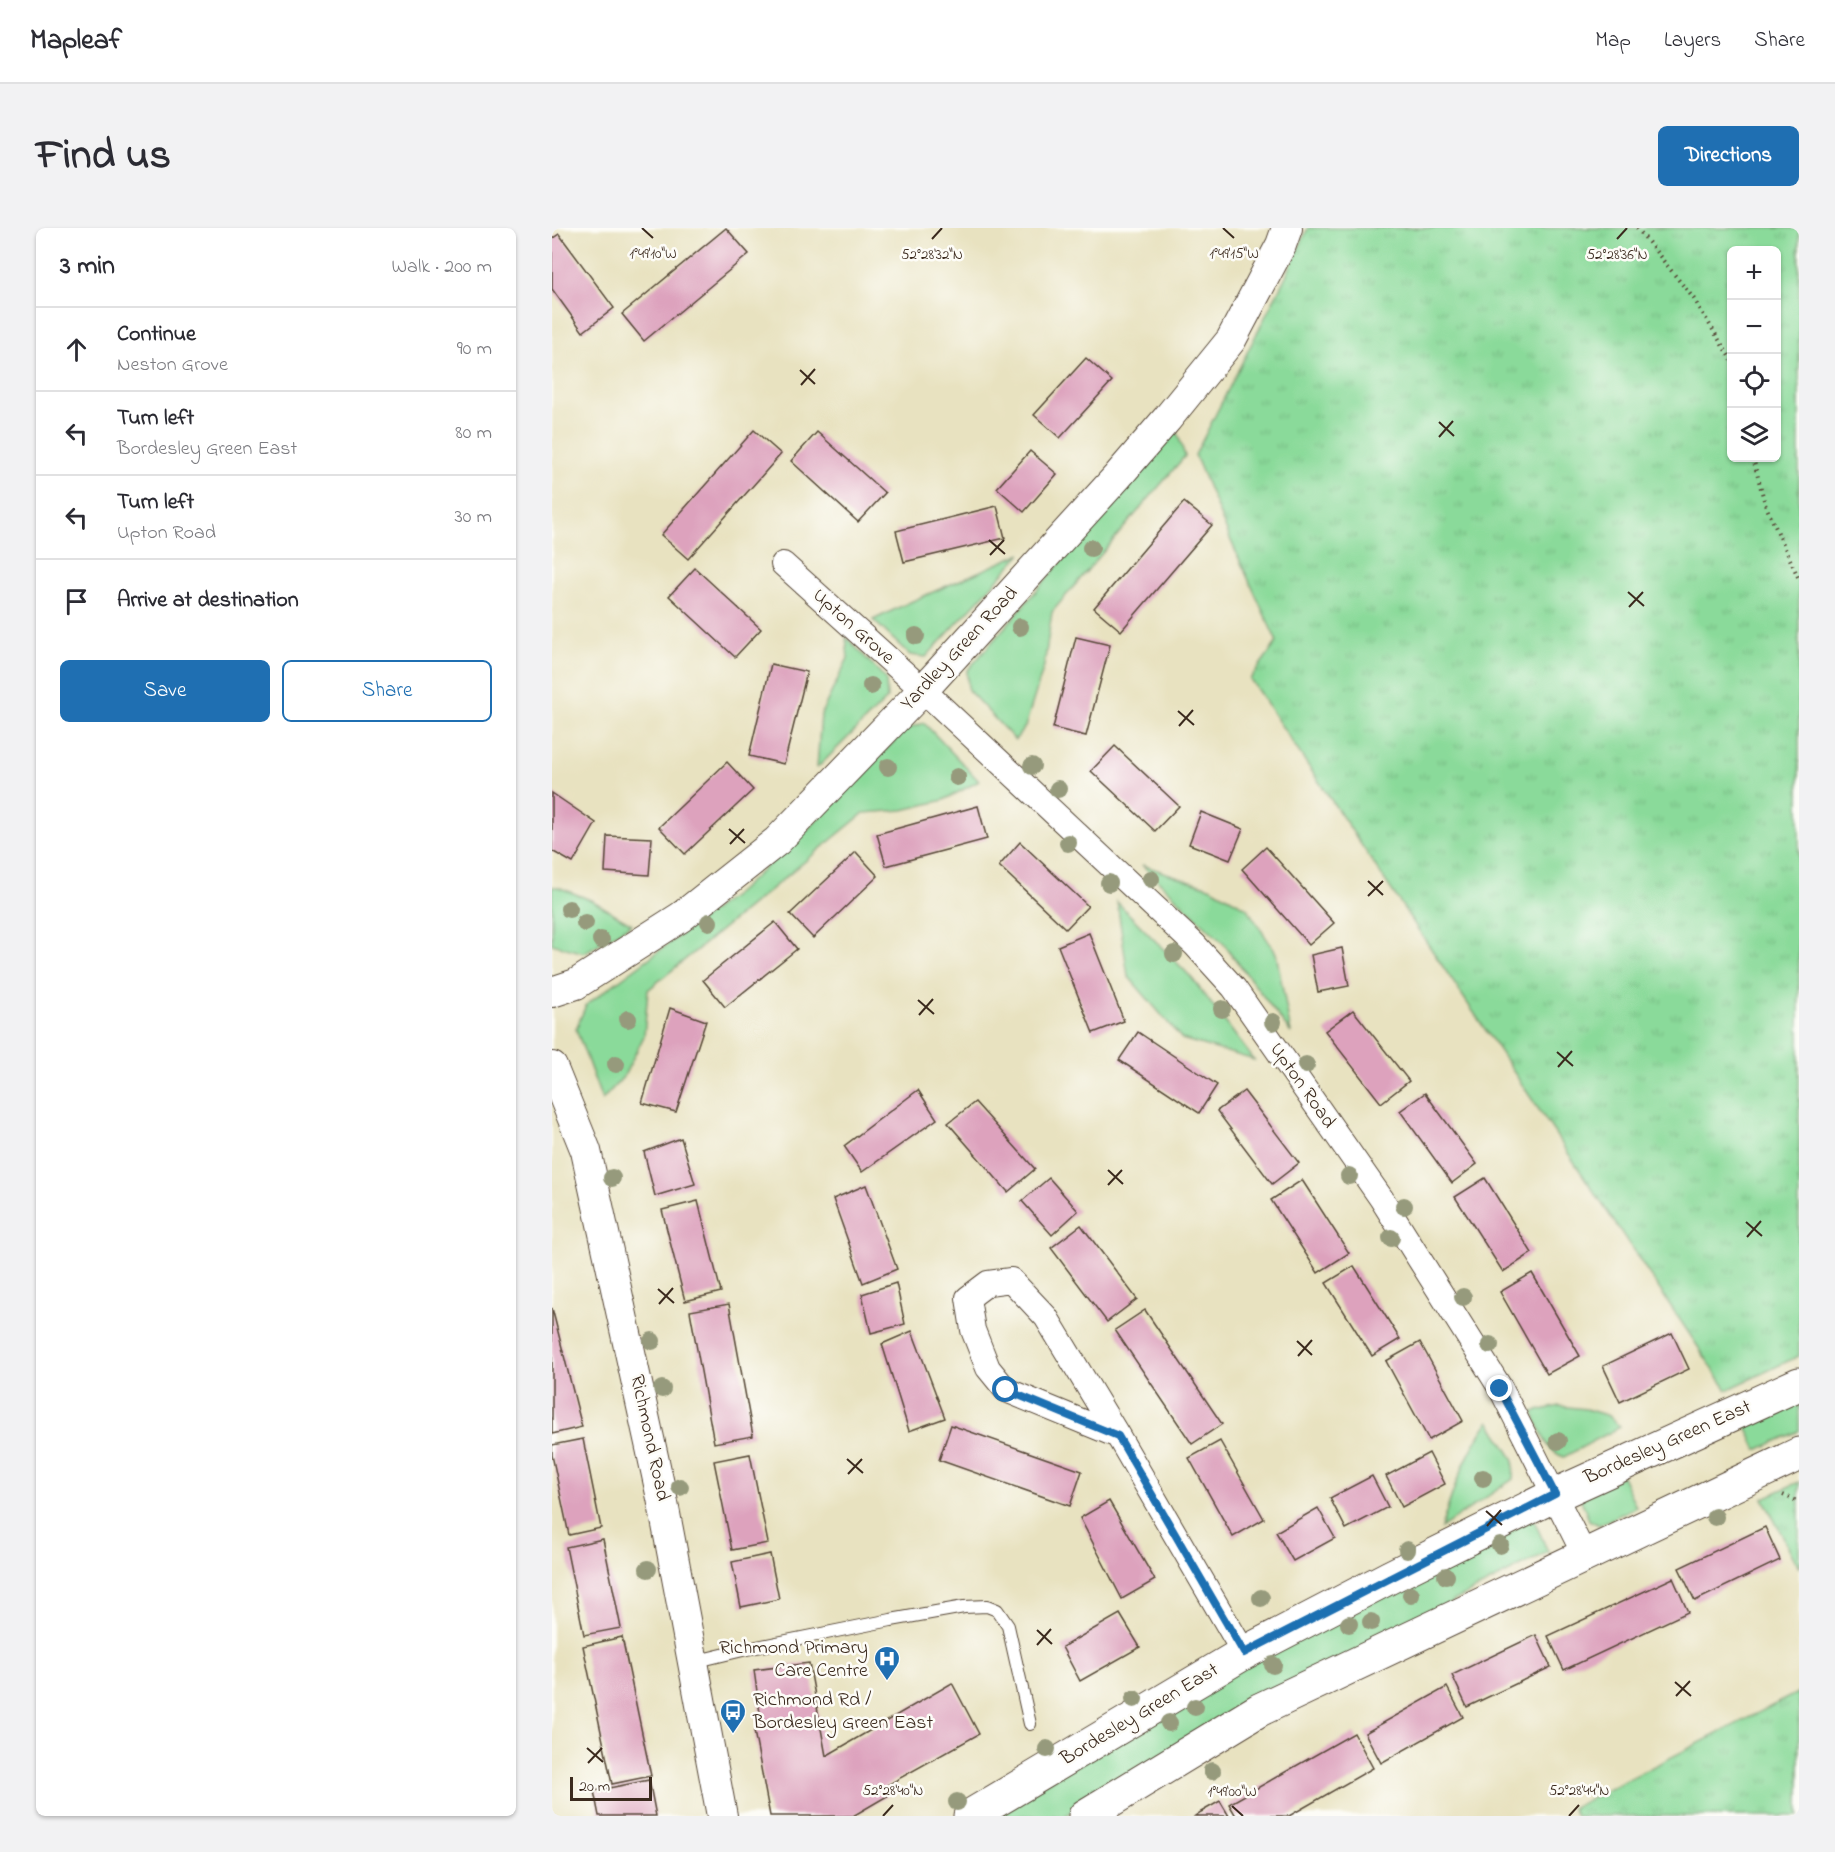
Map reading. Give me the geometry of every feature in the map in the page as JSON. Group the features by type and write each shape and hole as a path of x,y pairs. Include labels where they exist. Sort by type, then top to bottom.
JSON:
{"main road":[{"name":"Bordesley Green East","path":"970,1816 1244,1653 1555,1494 1799,1384"},
{"path":"1085,1816 1259,1710 1799,1454"}],"street":[{"name":"Yardley Green Road","path":"552,992 576,984 681,917 777,841 923,690 1117,477 1231,340 1281,245 1287,228"},
{"name":"Upton Grove","path":"783,564 923,690"},
{"name":"Upton Road","path":"923,690 1195,945 1234,988 1387,1207 1500,1389 1585,1556"},
{"name":"Richmond Road","path":"552,1067 586,1151 662,1498 722,1816"},
{"path":"1118,1436 1006,1390 988,1368 973,1330 968,1299 988,1283 1011,1280 1046,1317 1118,1436 1244,1653"}],"lane":[{"path":"693,1662 891,1620 964,1607 987,1606 997,1610 1008,1626 1030,1724"}],"path":[{"path":"1637,228 1694,299 1727,354"},
{"path":"1754,462 1765,504 1799,579"}],"green space":[{"path":"1308,228 1799,228 1799,1356 1727,1390 1250,679 1277,642 1195,455"},
{"path":"1176,429 1185,456 1052,612 1044,666 1025,727 1015,740 968,690 967,671"},
{"path":"1022,553 926,657 910,655 873,620 908,603"},
{"path":"846,637 886,679 887,699 817,768 821,714 848,658"},
{"path":"924,723 979,781 944,800 903,810 864,813 648,990 644,1036 624,1076 602,1100 576,1029 586,1005 737,893 806,831 906,729"},
{"path":"1142,865 1212,888 1247,908 1276,953 1291,1033 1223,943"},
{"path":"552,887 558,887 593,901 632,924 584,953 552,944"},
{"path":"1117,902 1191,977 1254,1060 1182,1039 1128,976"},
{"path":"1799,1396 1799,1431 1757,1450 1743,1420"},
{"path":"1559,1406 1586,1409 1609,1416 1620,1427 1564,1457 1548,1445 1533,1412"},
{"path":"1489,1421 1514,1460 1513,1479 1441,1528 1460,1473"},
{"path":"1622,1476 1636,1507 1599,1525 1589,1520 1580,1497"},
{"path":"1799,1482 1799,1568 1763,1498"},
{"path":"1533,1518 1548,1552 1257,1703 1065,1816 988,1816 1249,1663"},
{"path":"1799,1692 1799,1816 1576,1816 1572,1808"}],"building":[{"path":"726,228 749,254 644,341 622,314"},
{"path":"559,234 614,308 583,332 552,289 552,239"},
{"path":"1086,358 1112,381 1060,438 1034,415"},
{"path":"754,430 781,454 688,559 661,535"},
{"path":"817,432 885,493 858,522 791,461"},
{"path":"1030,451 1057,474 1024,512 997,488"},
{"path":"1184,502 1212,525 1121,631 1094,608"},
{"path":"997,506 1005,538 904,562 896,531"},
{"path":"695,568 761,629 735,657 669,596"},
{"path":"1076,637 1110,645 1086,736 1053,728"},
{"path":"771,664 807,672 784,764 749,756"},
{"path":"1115,746 1179,806 1155,831 1091,771"},
{"path":"727,762 753,790 685,854 659,827"},
{"path":"552,793 596,823 573,863 552,851"},
{"path":"978,806 987,839 886,866 877,834"},
{"path":"1201,812 1243,829 1230,860 1189,844"},
{"path":"607,836 652,838 649,875 605,872"},
{"path":"1020,842 1088,906 1066,929 999,866"},
{"path":"1266,847 1334,923 1309,945 1242,869"},
{"path":"856,852 878,876 813,938 790,914"},
{"path":"775,922 797,949 725,1007 703,980"},
{"path":"1089,933 1124,1021 1093,1033 1058,946"},
{"path":"1342,948 1349,986 1318,992 1311,955"},
{"path":"670,1008 706,1021 676,1112 642,1103"},
{"path":"1353,1010 1409,1081 1381,1103 1325,1031"},
{"path":"1138,1032 1217,1085 1199,1113 1119,1060"},
{"path":"918,1090 937,1119 862,1172 844,1146"},
{"path":"1244,1091 1299,1163 1272,1184 1217,1111"},
{"path":"1425,1093 1477,1164 1452,1183 1400,1111"},
{"path":"975,1102 1035,1169 1008,1192 948,1123"},
{"path":"681,1138 695,1184 655,1196 644,1152"},
{"path":"1049,1178 1078,1211 1052,1235 1022,1201"},
{"path":"1485,1178 1532,1253 1503,1272 1455,1197"},
{"path":"1302,1180 1349,1253 1318,1273 1271,1200"},
{"path":"866,1185 897,1269 863,1283 833,1199"},
{"path":"698,1201 721,1292 685,1301 662,1210"},
{"path":"1081,1225 1137,1299 1107,1322 1051,1248"},
{"path":"1354,1266 1400,1339 1372,1356 1326,1283"},
{"path":"1532,1273 1580,1356 1547,1374 1500,1292"},
{"path":"896,1283 905,1324 871,1333 862,1294"},
{"path":"729,1304 753,1436 714,1443 690,1311"},
{"path":"552,1308 582,1427 552,1434"},
{"path":"1145,1310 1222,1424 1192,1444 1115,1330"},
{"path":"912,1331 945,1418 909,1431 882,1344"},
{"path":"1672,1333 1689,1369 1620,1402 1603,1366"},
{"path":"1420,1342 1463,1421 1429,1440 1386,1361"},
{"path":"951,1425 1082,1471 1070,1506 939,1460"},
{"path":"583,1439 601,1528 569,1535 552,1455 552,1445"},
{"path":"1220,1441 1264,1519 1233,1537 1189,1458"},
{"path":"1429,1453 1445,1484 1402,1507 1386,1476"},
{"path":"750,1454 768,1543 732,1550 714,1461"},
{"path":"1372,1476 1388,1507 1346,1529 1330,1498"},
{"path":"1109,1501 1155,1580 1122,1599 1080,1518"},
{"path":"1318,1508 1335,1538 1293,1561 1276,1532"},
{"path":"1765,1527 1780,1560 1695,1601 1679,1568"},
{"path":"603,1539 621,1628 584,1635 566,1547"},
{"path":"770,1554 779,1599 741,1607 732,1562"},
{"path":"1673,1578 1688,1612 1564,1670 1548,1636"},
{"path":"1120,1614 1140,1647 1080,1681 1062,1647"},
{"path":"1536,1635 1551,1667 1467,1707 1452,1675"},
{"path":"622,1637 651,1776 612,1784 583,1646"},
{"path":"809,1663 826,1756 952,1683 979,1734 884,1787 889,1795 853,1816 770,1816 754,1731 762,1728 754,1670"},
{"path":"1447,1687 1463,1717 1381,1763 1365,1733"},
{"path":"1354,1733 1373,1768 1289,1816 1236,1816 1229,1804"},
{"path":"649,1780 656,1816 599,1816 594,1791"},
{"path":"1220,1801 1229,1816 1195,1816 1201,1812"}],"place":[{"name":"Richmond Primary Care Centre","path":"887,1682"},
{"name":"Richmond Rd / Bordesley Green East","path":"733,1735"}],"route":[{"path":"1006,1390 1118,1436 1244,1653 1555,1494 1500,1389"}]}
